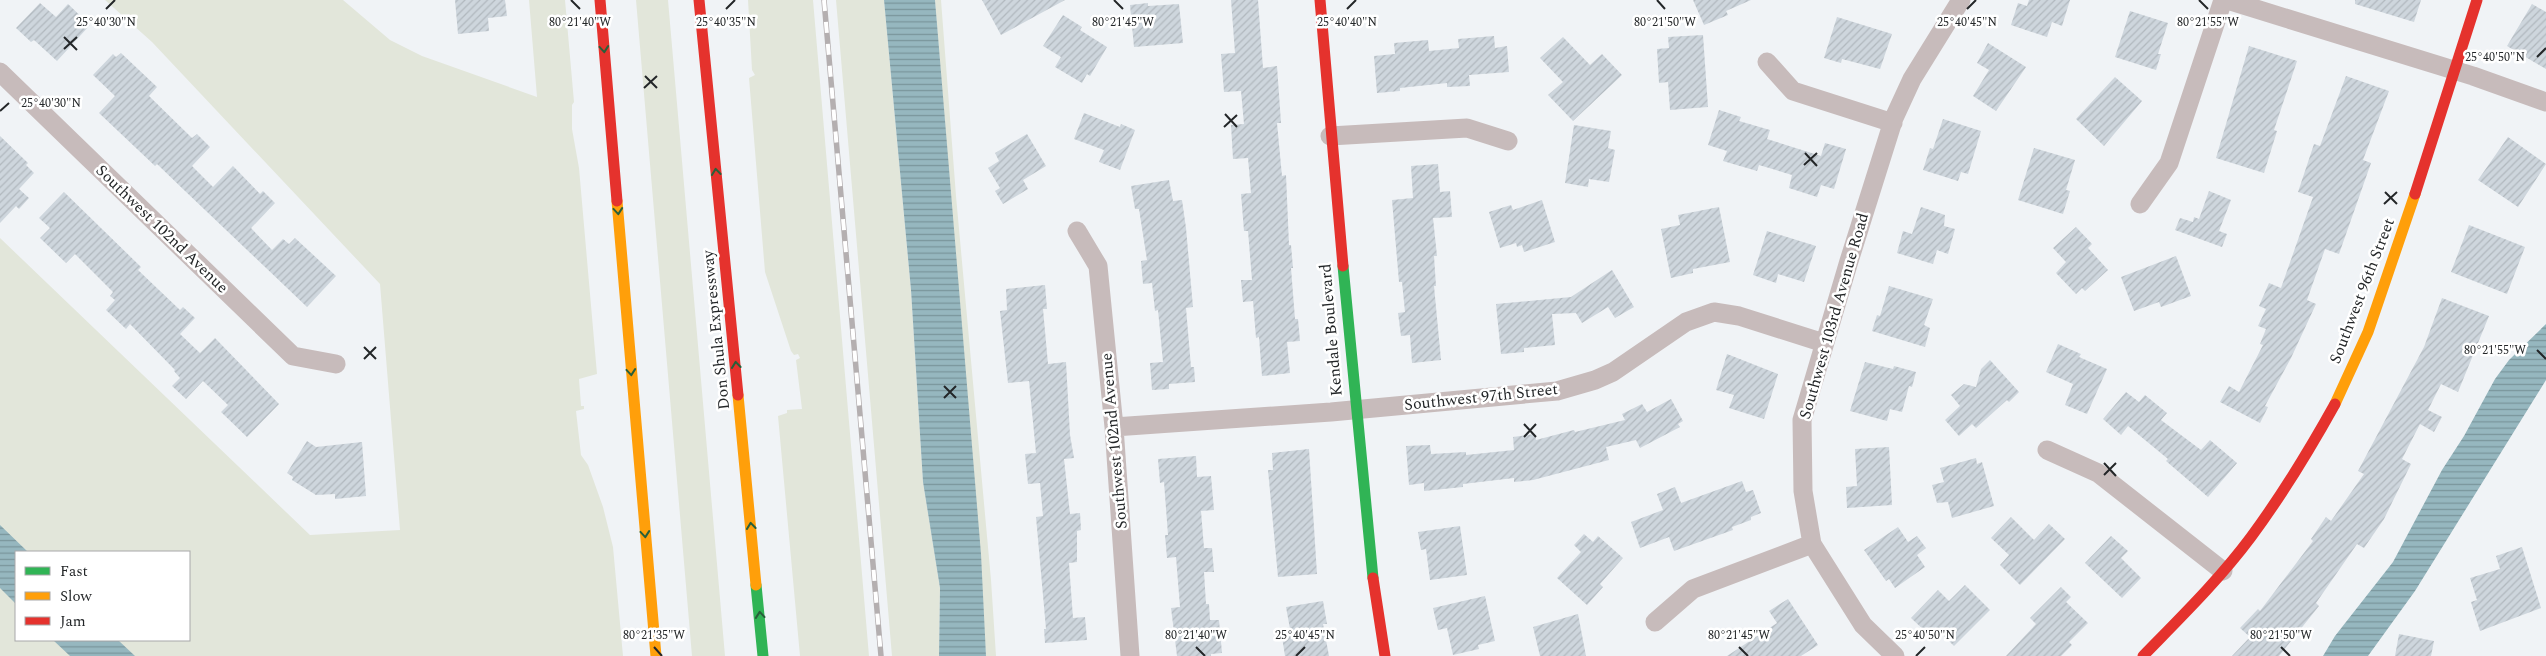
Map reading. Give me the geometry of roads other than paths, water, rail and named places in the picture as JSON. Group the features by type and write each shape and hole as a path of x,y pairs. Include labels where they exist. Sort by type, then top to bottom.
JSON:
{"main road":[{"path":"600,0 656,656"},
{"name":"Don Shula Expressway","path":"699,0 763,656"},
{"path":"705,57 709,0"},
{"name":"Kendale Boulevard","path":"1320,0 1330,136 1355,410 1370,560 1385,656"},
{"name":"Southwest 96th Street","path":"2143,656 2223,570 2256,529 2296,470 2352,368 2387,280 2477,0"}],"street":[{"name":"Southwest 103rd Avenue Road","path":"1895,656 1863,625 1812,544 1803,491 1802,420 1824,343 1893,123 1912,79 1961,0"},
{"path":"2140,204 2169,163 2222,0"},
{"path":"2227,0 2455,70 2546,102"},
{"path":"1767,62 1793,91 1893,123"},
{"name":"Southwest 102nd Avenue","path":"0,72 293,356 336,364"},
{"path":"1330,136 1467,128 1508,140"},
{"name":"Southwest 102nd Avenue","path":"1077,232 1098,266 1114,428 1130,656"},
{"name":"Southwest 97th Street","path":"1114,428 1536,394 1570,387 1613,372 1686,322 1714,312 1738,316 1824,343"},
{"path":"2047,450 2098,473 2223,570"},
{"path":"1655,622 1693,589 1812,544"}],"water":[{"path":"884,0 935,0 981,554 986,656 939,656 940,588 923,482 911,290"},
{"path":"2546,324 2546,380 2415,591 2368,656 2323,656 2335,636 2393,562 2442,470 2464,436 2495,379 2509,360"},
{"path":"0,525 27,551 15,551 15,603 0,588"},
{"path":"54,641 119,641 135,656 70,656"}],"railway":[{"path":"824,0 881,656"}]}
